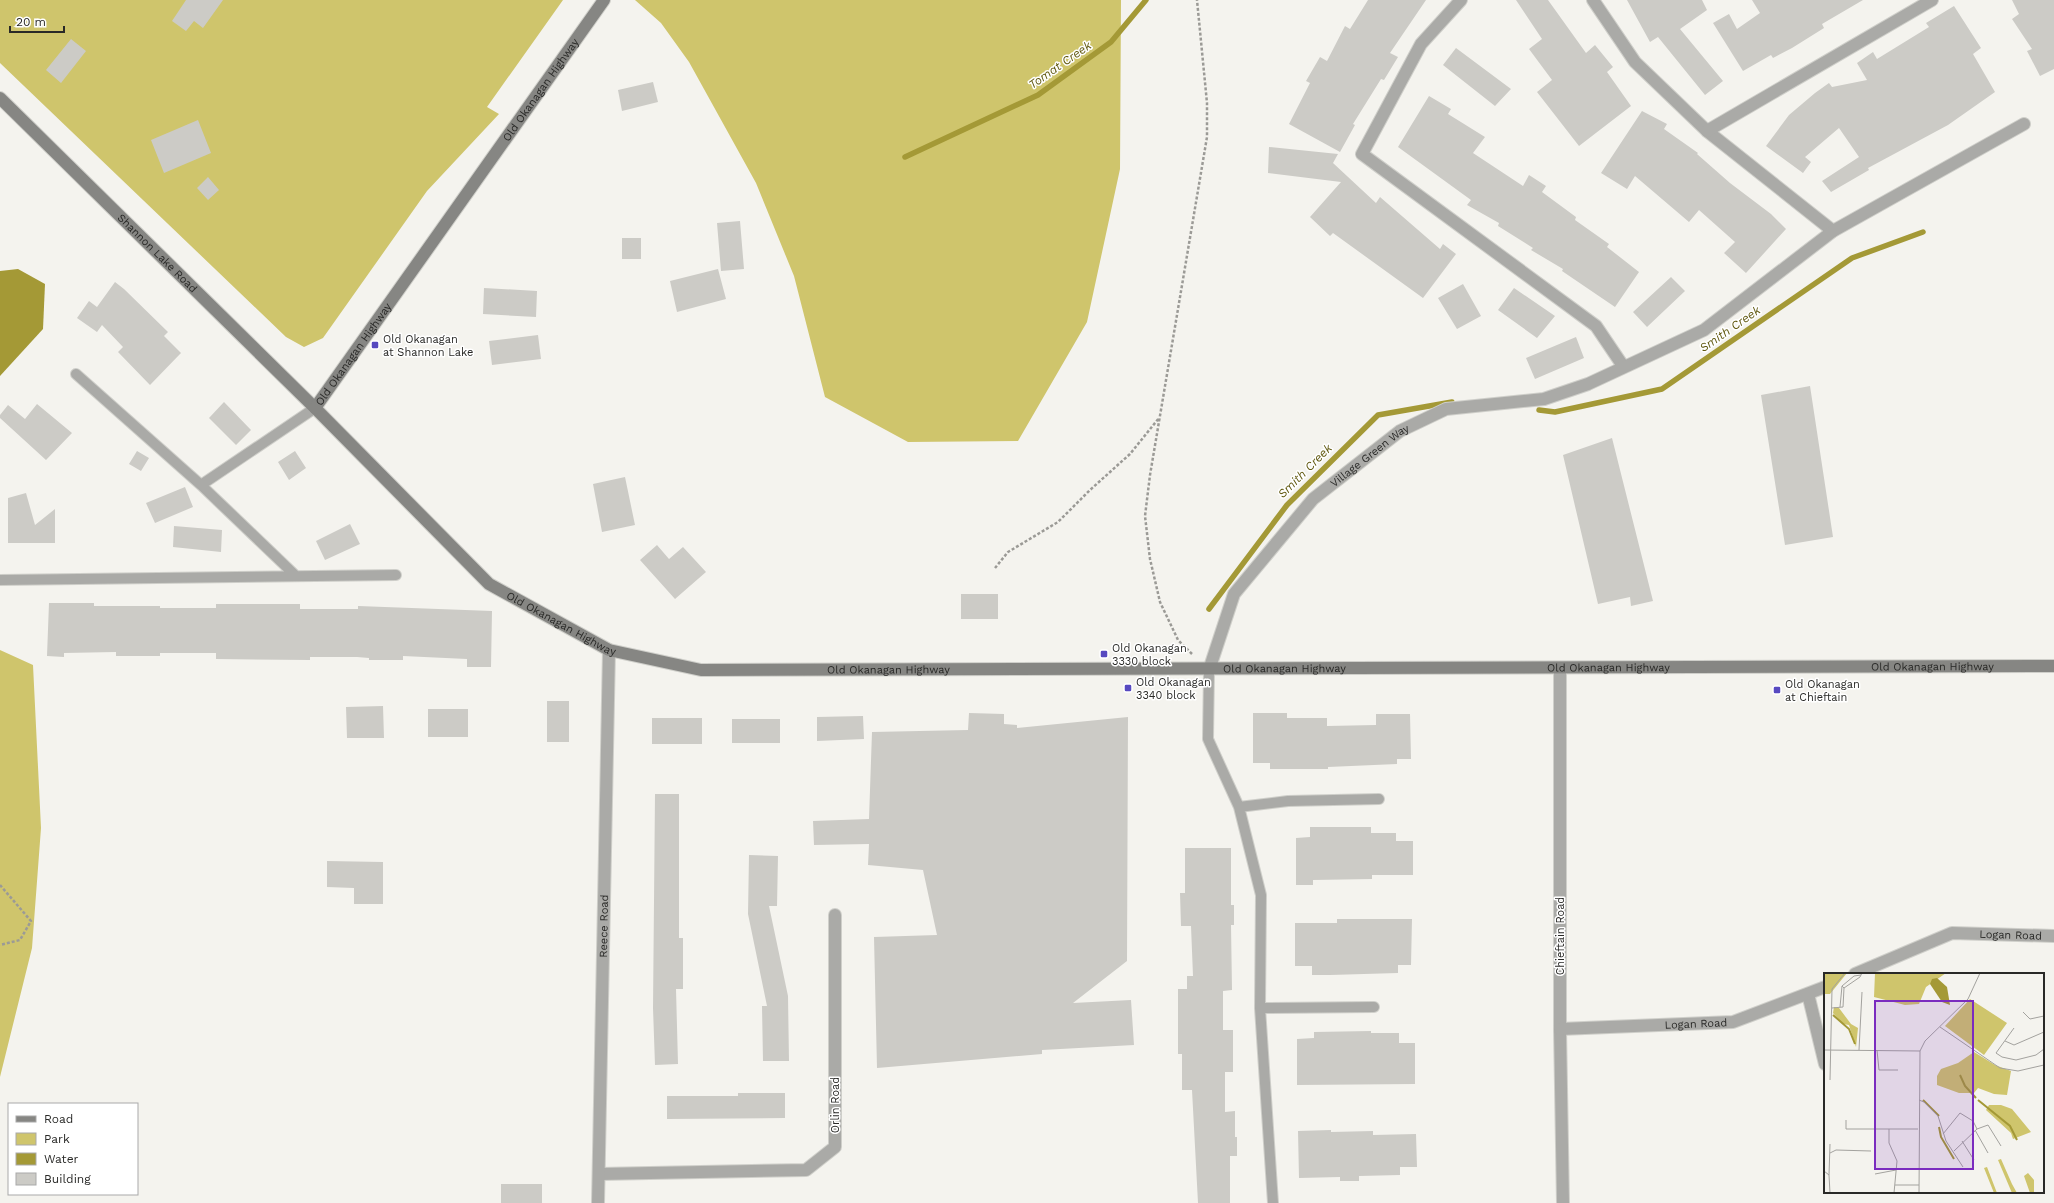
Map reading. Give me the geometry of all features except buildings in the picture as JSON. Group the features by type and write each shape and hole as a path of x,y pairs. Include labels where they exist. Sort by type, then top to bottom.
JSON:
{"main road":[{"name":"Old Okanagan Highway","path":"604,0 315,408 489,584 609,650 701,670 1209,670 2054,666"},
{"name":"Shannon Lake Road","path":"0,98 315,408"}],"street":[{"path":"1461,0 1421,44 1362,154 1596,326 1623,366"},
{"path":"1593,0 1636,62 1707,131 1833,231"},
{"path":"1707,131 1932,0"},
{"name":"Village Green Way","path":"1209,670 1234,594 1314,499 1400,431 1446,409 1544,399 1588,384 1623,366 1704,330 1833,231 2024,124"},
{"name":"Reece Road","path":"598,1203 609,650"},
{"name":"Chieftain Road","path":"1560,668 1560,1029 1563,1203"},
{"name":"Orlin Road","path":"598,1174 806,1170 835,1147 835,915"},
{"name":"Logan Road","path":"1857,973 1952,933 2054,936"},
{"name":"Logan Road","path":"1560,1029 1732,1022 1824,987"},
{"path":"1808,994 1824,1060"}],"lane":[{"path":"76,374 201,485 296,576"},
{"path":"201,485 315,408"},
{"path":"0,580 396,575"},
{"path":"1209,670 1208,739 1239,807 1261,895 1260,1008 1273,1203"},
{"path":"1239,807 1288,801 1379,799"},
{"path":"1260,1008 1374,1007"}],"path":[{"path":"1197,0 1207,103 1207,137 1145,516 1150,559 1160,602 1178,640 1209,670"},
{"path":"995,568 1008,552 1058,522 1090,490 1130,454 1160,418"},
{"path":"0,885 31,921 20,940 0,945"}],"green space":[{"path":"0,0 563,0 487,107 499,114 427,191 323,338 304,347 286,337 0,63"},
{"path":"635,0 1121,0 1120,169 1087,322 1018,441 908,442 825,397 794,276 756,183 689,62 661,23"},
{"path":"0,650 33,665 41,828 32,948 0,1077"}],"water":[{"path":"18,269 45,284 43,329 0,376 0,271"}],"waterway":[{"name":"Tomat Creek","path":"905,157 1038,95 1111,42 1146,0"},
{"name":"Smith Creek","path":"1539,410 1555,412 1662,389 1852,258 1923,232"},
{"name":"Smith Creek","path":"1209,609 1287,505 1378,415 1452,402"}],"place":[{"name":"Old Okanagan at Shannon Lake","path":"375,345"},
{"name":"Old Okanagan 3330 block","path":"1104,654"},
{"name":"Old Okanagan 3340 block","path":"1128,688"},
{"name":"Old Okanagan at Chieftain","path":"1777,690"}]}
